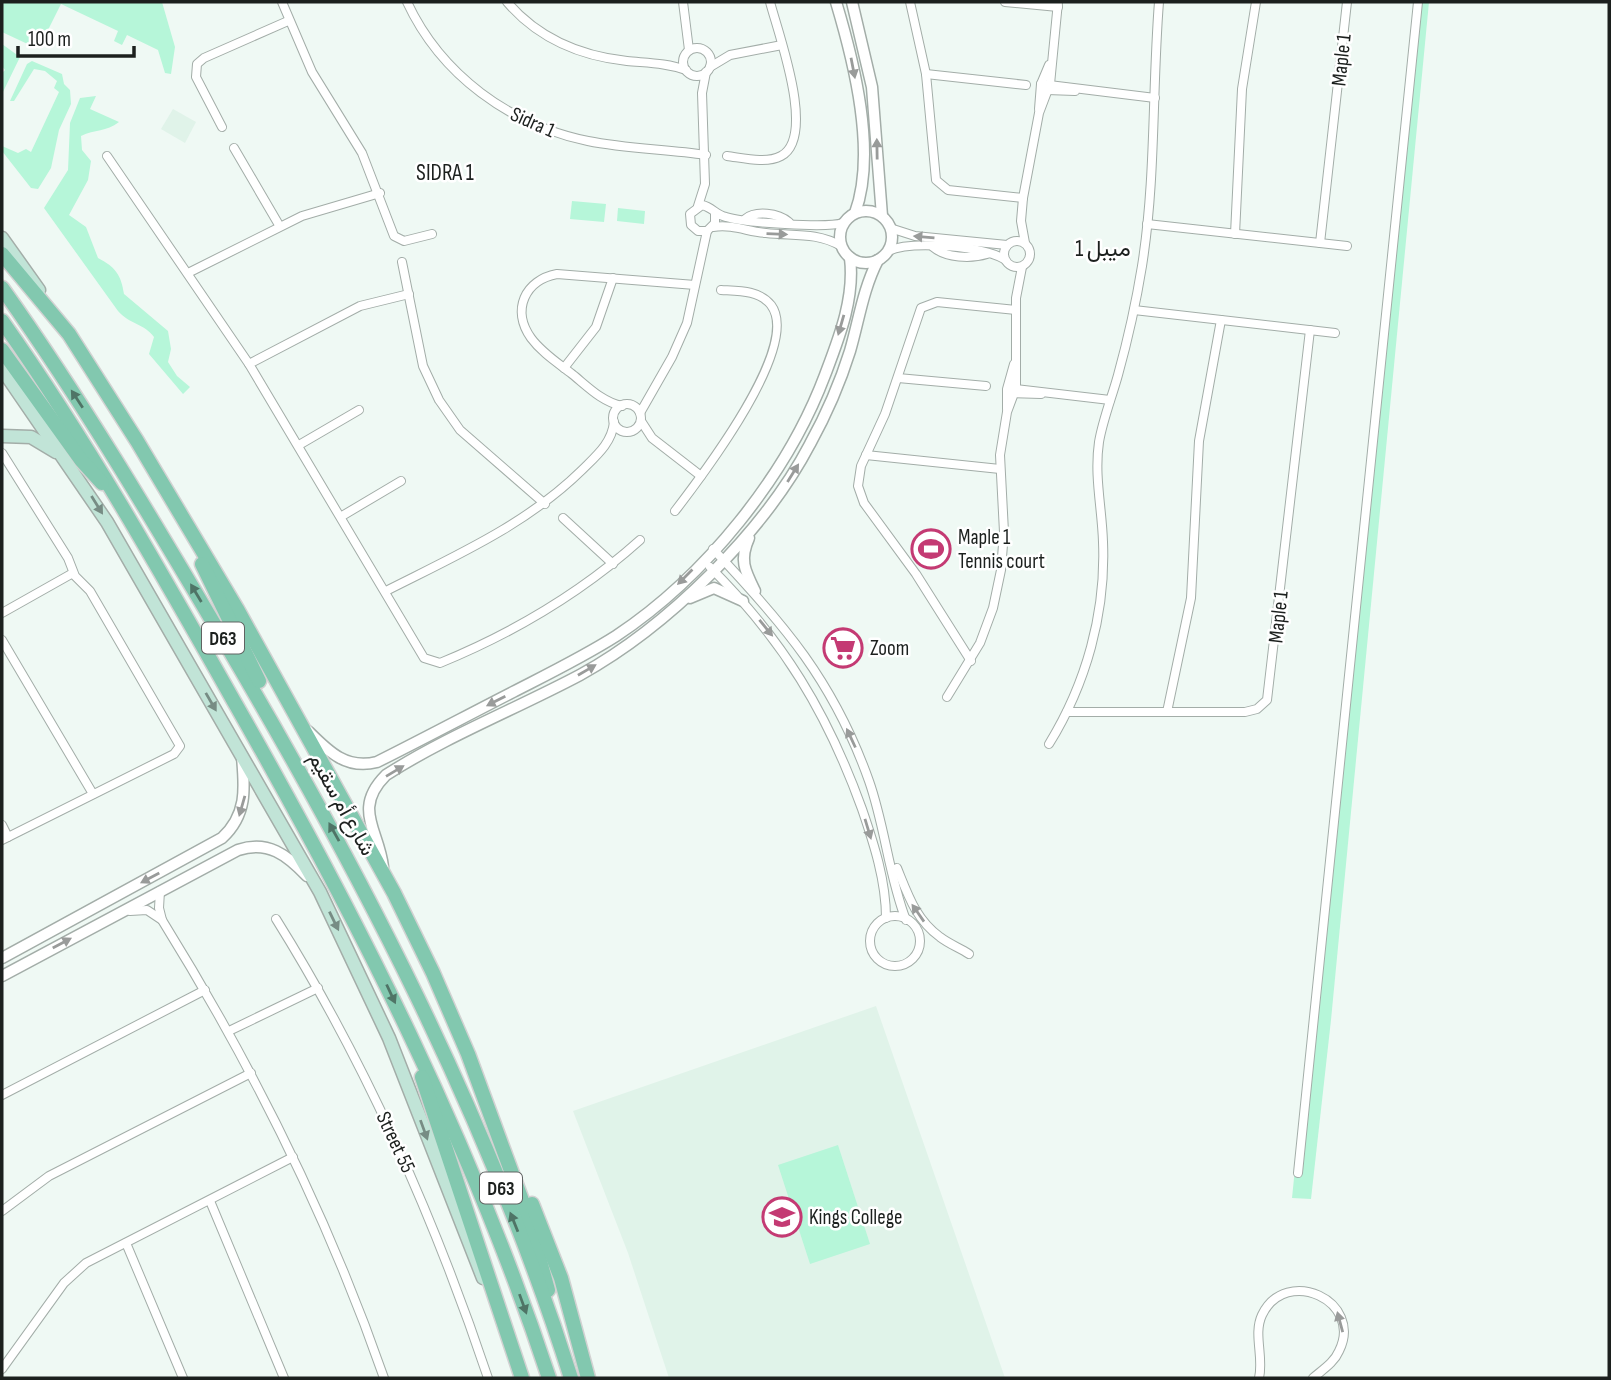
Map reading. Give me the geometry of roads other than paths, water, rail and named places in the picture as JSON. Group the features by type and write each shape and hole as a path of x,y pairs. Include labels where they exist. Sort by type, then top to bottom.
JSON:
{"main road":[{"path":"2,238 69,334 186,523 384,875 421,946 468,1054 532,1230 545,1275 552,1322"},
{"path":"2,254 69,334"},
{"name":"شارع أم سقيم","path":"2,288 72,391 144,506 359,877 406,973 492,1168 571,1378"},
{"name":"شارع أم سقيم","path":"2,321 117,497 320,853 412,1038 483,1200 549,1378"},
{"path":"2,350 81,460 117,497"},
{"path":"2,369 74,469 315,884 389,1038 469,1245 504,1320"},
{"path":"2,436 26,436 42,441 74,469"},
{"path":"186,523 205,573 293,744 312,793"},
{"name":"شارع أم سقيم","path":"412,1038 436,1124 522,1378"},
{"name":"D63","path":"468,1054 555,1259 588,1378"}],"street":[{"path":"282,2 312,72 362,152 396,239 404,241 432,234"},
{"name":"Sidra 1","path":"407,2 422,29 448,64 480,93 522,119 592,142 706,155"},
{"path":"507,2 530,25 566,46 605,58 658,64 698,75 730,55"},
{"path":"683,2 688,26 688,72 702,93"},
{"path":"727,156 771,160 785,154 793,143 797,130 782,45 770,2"},
{"path":"836,2 852,64 860,116 863,177 855,213"},
{"path":"852,2 872,87 877,142 877,191 882,216 892,236 888,251"},
{"path":"910,2 926,74 933,169 939,184 954,191 1023,198"},
{"path":"947,697 971,661 987,626 1001,570 1004,532 1000,470 1016,359 1016,288 1022,267 1031,253 1025,243 1021,221 1023,198 1051,62 1058,5 1005,2"},
{"path":"1049,744 1067,712 1090,651 1099,608 1103,543 1098,456 1133,310 1147,224 1160,2"},
{"path":"1235,233 1242,89 1256,2"},
{"name":"Maple 1","path":"1320,243 1347,2"},
{"path":"1298,1173 1418,2"},
{"path":"222,127 196,77 197,64 204,58 288,20"},
{"path":"688,26 704,50 708,70 702,93 705,184 698,206 690,214 699,259"},
{"path":"658,64 704,50 730,55 782,45"},
{"path":"926,74 1026,85"},
{"path":"1045,87 1154,98"},
{"path":"234,148 279,226"},
{"path":"107,156 190,272 249,364 342,516 420,653 428,662 440,663 554,605 613,565 640,540"},
{"path":"386,592 496,535 545,504 607,443 630,431 679,341 713,211 705,184"},
{"path":"190,272 279,226 319,209 380,193"},
{"path":"698,206 745,219 754,214 775,215 789,222 821,226 843,223 855,213 869,211 882,216"},
{"path":"1016,288 1007,262 1009,244 1021,221"},
{"path":"841,246 843,223"},
{"path":"1147,224 1347,246"},
{"path":"384,875 382,857 370,825 368,807 374,789 386,775 582,673 622,648 713,570 718,555 791,448 824,376 848,304 850,258 841,246 812,235 767,233 728,225 694,229"},
{"path":"890,228 915,236 1025,243"},
{"path":"755,592 742,556 753,529 793,475 824,416 849,354 863,296 878,260 898,247 933,247 950,255 975,257 990,253 1022,267"},
{"path":"850,258 866,263 878,260"},
{"path":"402,262 424,366 439,400 460,430 545,504"},
{"path":"695,285 557,274 537,280 525,294 521,307 524,327 538,346 603,399 619,429 652,438 701,477"},
{"path":"564,368 596,327 613,278"},
{"path":"675,511 743,414 777,335 775,313 764,299 748,292 721,290"},
{"path":"249,364 360,306 408,294"},
{"path":"971,661 916,574 861,498 858,480 898,378 916,318 926,305 937,302 1016,310"},
{"path":"1133,310 1335,333"},
{"path":"1167,712 1189,614 1198,450 1221,320"},
{"name":"Maple 1","path":"1067,712 1251,712 1267,700 1310,330"},
{"path":"898,378 986,386"},
{"path":"1011,390 1110,400"},
{"path":"607,443 614,419 626,405 649,393"},
{"path":"603,399 626,405 640,417 652,438"},
{"path":"299,445 359,410"},
{"path":"2,453 68,558 74,574 90,591 172,733 180,742 179,749 162,760 5,838 2,825"},
{"path":"866,455 1000,470"},
{"path":"342,516 401,481"},
{"path":"563,518 613,565"},
{"path":"297,719 331,753 354,764 377,762 617,635 667,595 703,560 718,555 753,529"},
{"path":"718,555 790,632 829,693 869,781 906,919 917,931 919,945 910,961 894,966 878,959 871,947 875,927 886,918 906,919"},
{"path":"703,560 743,601 798,670 835,739 869,829 883,881 886,918"},
{"path":"2,613 74,574"},
{"path":"669,610 708,588 720,589 743,601"},
{"path":"2,640 93,794"},
{"path":"2,958 210,846 232,829 242,810 245,789 242,755"},
{"path":"2,976 244,848 271,849 289,858 315,884"},
{"path":"890,853 909,899 924,921 943,940 969,954"},
{"path":"160,891 159,908 162,920 229,1031 293,1157 353,1290 384,1378"},
{"path":"118,913 142,909 162,920"},
{"name":"Street 55","path":"276,919 318,988 406,1164 444,1255 488,1378"},
{"path":"229,1031 318,988"},
{"path":"2,1094 205,990"},
{"path":"2,1211 49,1176 251,1073"},
{"path":"2,1369 64,1283 86,1263 293,1157"},
{"path":"210,1201 284,1378"},
{"path":"127,1243 183,1378"},
{"path":"1259,1378 1262,1363 1258,1326 1263,1313 1277,1297 1303,1290 1329,1300 1341,1317 1344,1331 1336,1357 1313,1378"}],"place":[{"name":"Maple 1 Tennis court","path":"931,549"},
{"name":"Zoom","path":"843,648"},
{"name":"Kings College","path":"782,1217"}],"district":[{"name":"SIDRA 1","path":"445,172"},
{"name":"ميبل 1","path":"1103,248"}]}
